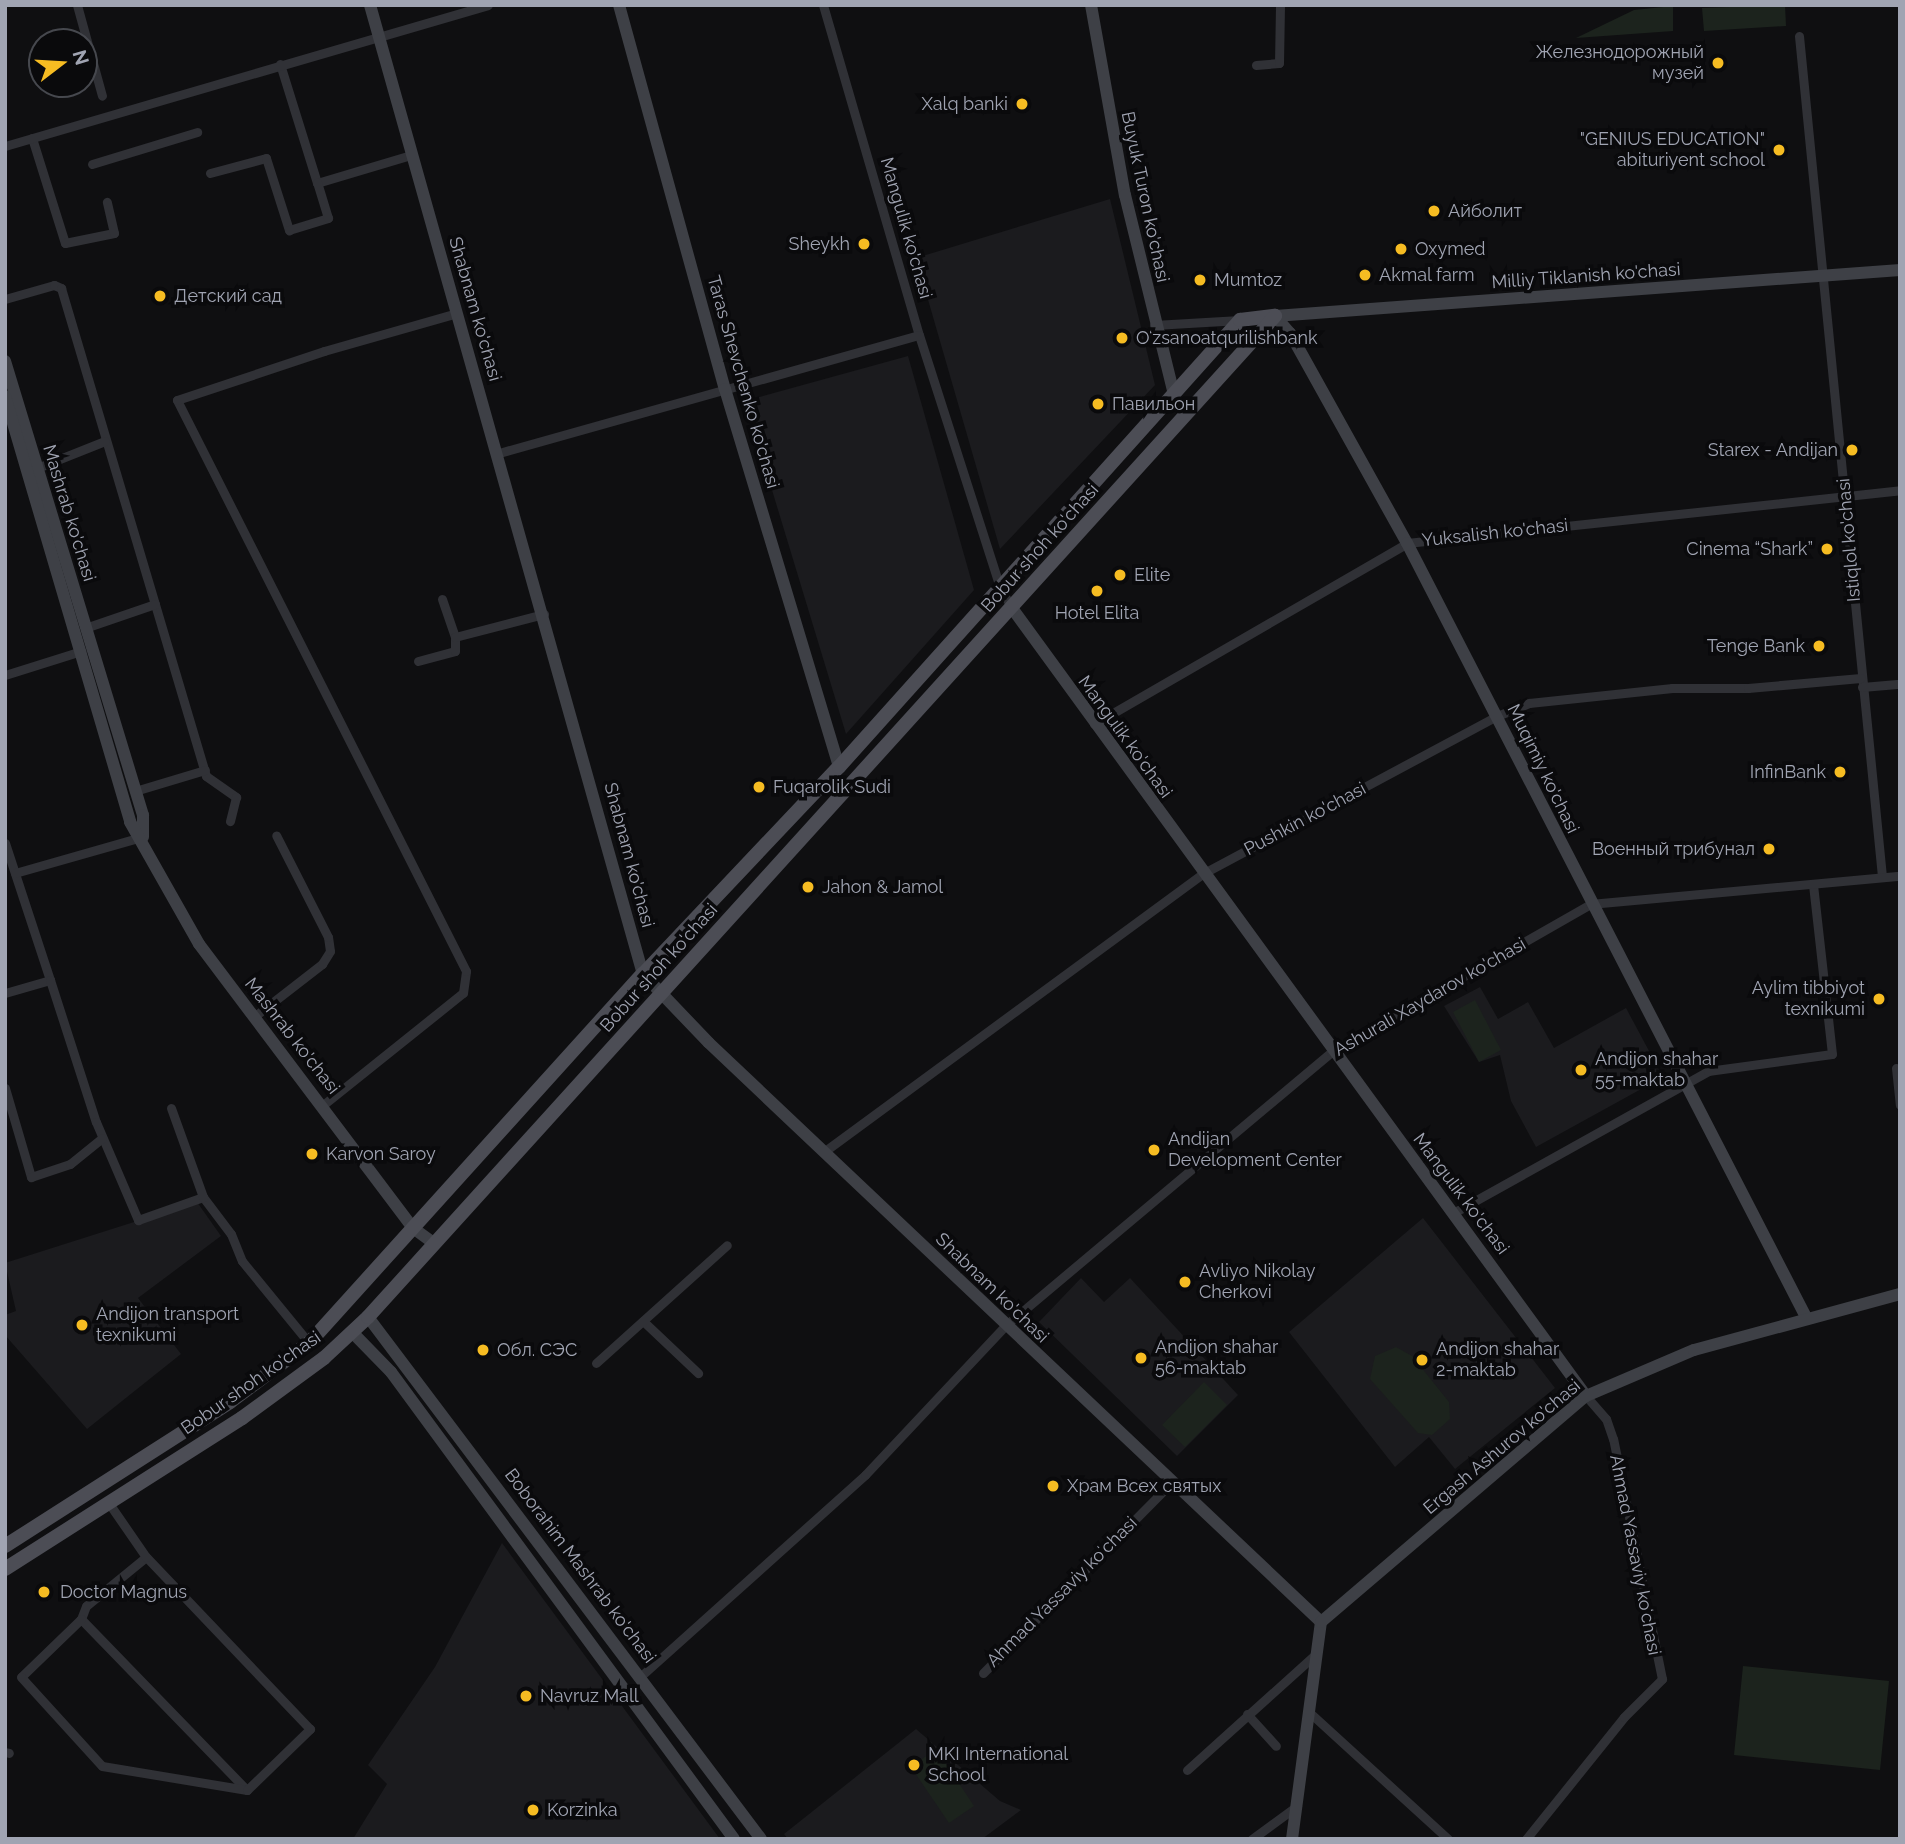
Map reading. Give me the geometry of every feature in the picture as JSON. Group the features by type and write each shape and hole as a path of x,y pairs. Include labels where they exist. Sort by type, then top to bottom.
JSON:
{"main road":[{"path":"1240,320 1275,316"},
{"name":"Bobur shoh ko'chasi","path":"5,1569 242,1418 368,1317 1275,316"},
{"name":"Bobur shoh ko'chasi","path":"5,1546 230,1402 309,1343 643,974 839,766 1240,320"}],"street":[{"path":"77,5 102,96"},
{"name":"Shabnam ko'chasi","path":"370,5 411,155 499,453 643,974 1006,1325 1321,1622"},
{"path":"5,146 488,5"},
{"name":"Taras Shevchenko ko'chasi","path":"619,5 725,389 839,766"},
{"name":"Mangulik ko'chasi","path":"823,5 919,335 1000,588 1094,724 1331,1052 1455,1212 1586,1396"},
{"name":"Buyuk Turon ko'chasi","path":"1091,5 1154,325 1174,394"},
{"path":"1256,65 1279,63 1280,5"},
{"name":"Istiqlol ko'chasi","path":"1799,36 1825,276 1861,683 1882,877"},
{"path":"210,173 266,158 289,230 328,218 280,64"},
{"path":"92,164 197,131"},
{"path":"32,138 65,243 114,233 107,202"},
{"path":"317,183 411,155"},
{"name":"Milliy Tiklanish ko'chasi","path":"1275,316 1900,270"},
{"path":"5,299 54,285 61,288 104,441 205,770 236,797 230,821"},
{"path":"323,1105 463,993 466,971 176,398 324,351 457,313"},
{"name":"Muqimiy ko'chasi","path":"1275,316 1290,333 1407,543 1590,904 1807,1319"},
{"path":"1154,325 1240,320"},
{"path":"499,453 919,335"},
{"name":"Mashrab ko'chasi","path":"5,361 37,468 81,651 124,805 199,944 323,1105 413,1228 434,1243"},
{"name":"Mashrab ko'chasi","path":"5,396 8,413 85,628 143,815 142,837"},
{"path":"37,468 104,441"},
{"name":"Yuksalish ko'chasi","path":"1094,724 1407,543 1900,491"},
{"path":"418,661 455,651 455,637 442,599"},
{"path":"85,628 155,604"},
{"path":"455,637 544,614"},
{"path":"5,675 81,651"},
{"name":"Pushkin ko'chasi","path":"825,1151 1204,873 1497,716 1529,703 1659,690 1900,684"},
{"path":"135,791 205,770"},
{"path":"255,1016 322,964 330,951 328,937 276,835"},
{"path":"15,873 142,837"},
{"path":"5,842 102,1138 138,1220 203,1197"},
{"name":"Ashurali Xaydarov ko'chasi","path":"641,1676 865,1475 1006,1325 1331,1052 1590,904 1900,876"},
{"path":"1455,1212 1708,1071 1832,1054 1813,885"},
{"path":"5,993 50,980"},
{"path":"1896,1068 1900,1105"},
{"path":"5,1088 31,1177 70,1164 102,1138"},
{"path":"171,1108 203,1197 231,1234 242,1261 309,1343"},
{"path":"596,1363 727,1244"},
{"name":"Ergash Ashurov ko'chasi","path":"1321,1622 1586,1396 1694,1350 1900,1294"},
{"name":"Boborahim Mashrab ko'chasi","path":"368,1317 641,1676 761,1839"},
{"path":"643,1321 698,1373"},
{"name":"Boborahim Mashrab ko'chasi","path":"352,1332 391,1372 734,1839"},
{"name":"Ahmad Yassaviy koʻchasi","path":"1526,1839 1624,1717 1662,1679 1613,1439 1606,1419 1586,1396"},
{"name":"Ahmad Yassaviy koʻchasi","path":"983,1673 1172,1482"},
{"path":"108,1502 146,1557 310,1729 247,1790"},
{"path":"146,1557 86,1606 80,1619 21,1677 102,1766 247,1790"},
{"path":"576,1624 592,1612"},
{"path":"80,1619 247,1790"},
{"path":"1292,1839 1321,1622"},
{"path":"1187,1770 1317,1653"},
{"path":"1309,1712 1448,1839"},
{"path":"1247,1714 1276,1746"},
{"path":"1252,1839 1297,1806"}],"shaded area":[{"path":"1785,5 1786,26 1704,31 1702,8"},
{"path":"1673,6 1673,31 1576,38 1634,10"},
{"path":"1110,199 1155,385 1000,549 916,258"},
{"path":"908,356 974,590 846,734 745,401"},
{"name":"Andijon shahar 55-maktab","path":"1480,987 1498,1019 1528,1002 1554,1048 1626,1008 1663,1077 1536,1147 1511,1101 1500,1055 1479,1062 1444,1006"},
{"path":"1475,1000 1501,1050 1479,1062 1453,1012"},
{"name":"Andijon transport texnikumi","path":"197,1202 221,1236 138,1298 181,1354 87,1429 5,1335 5,1315 16,1311 5,1263"},
{"name":"Andijon shahar 2-maktab","path":"1423,1218 1555,1388 1455,1469 1429,1437 1395,1467 1289,1332"},
{"name":"Andijon shahar 56-maktab","path":"1081,1278 1104,1302 1130,1278 1238,1395 1177,1456 1039,1322"},
{"path":"1396,1347 1412,1356 1449,1402 1450,1419 1432,1435 1418,1433 1370,1379 1375,1356"},
{"path":"1204,1382 1227,1405 1185,1447 1162,1425"},
{"name":"Navruz Mall","path":"502,1543 720,1839 353,1839 387,1784 368,1765 435,1667"},
{"path":"1743,1666 1889,1681 1880,1770 1734,1755"},
{"name":"MKI International School","path":"916,1729 1000,1801 1021,1810 982,1839 788,1839 784,1834"},
{"path":"936,1749 974,1806 949,1823 911,1767"}],"place":[{"name":"Железнодорожный музей","path":"1718,63"},
{"name":"Xalq banki","path":"1022,104"},
{"name":"\"GENIUS EDUCATION\" abituriyent school","path":"1779,150"},
{"name":"Айболит","path":"1434,211"},
{"name":"Sheykh","path":"864,244"},
{"name":"Oxymed","path":"1401,249"},
{"name":"Akmal farm","path":"1365,275"},
{"name":"Mumtoz","path":"1200,280"},
{"name":"Детский сад","path":"160,296"},
{"name":"Oʻzsanoatqurilishbank","path":"1122,338"},
{"name":"Павильон","path":"1098,404"},
{"name":"Starex - Andijan","path":"1852,450"},
{"name":"Cinema “Shark”","path":"1827,549"},
{"name":"Elite","path":"1120,575"},
{"name":"Hotel Elita","path":"1097,591"},
{"name":"Tenge Bank","path":"1819,646"},
{"name":"InfinBank","path":"1840,772"},
{"name":"Fuqarolik Sudi","path":"759,787"},
{"name":"Военный трибунал","path":"1769,849"},
{"name":"Jahon & Jamol","path":"808,887"},
{"name":"Aylim tibbiyot texnikumi","path":"1879,999"},
{"name":"Andijon shahar 55-maktab","path":"1581,1070"},
{"name":"Andijan Development Center","path":"1154,1150"},
{"name":"Karvon Saroy","path":"312,1154"},
{"name":"Avliyo Nikolay Cherkovi","path":"1185,1282"},
{"name":"Andijon transport texnikumi","path":"82,1325"},
{"name":"Обл. СЭС","path":"483,1350"},
{"name":"Andijon shahar 56-maktab","path":"1141,1358"},
{"name":"Andijon shahar 2-maktab","path":"1422,1360"},
{"name":"Храм Всех святых","path":"1053,1486"},
{"name":"Doctor Magnus","path":"44,1592"},
{"name":"Navruz Mall","path":"526,1696"},
{"name":"MKI International School","path":"914,1765"},
{"name":"Korzinka","path":"533,1810"}]}
